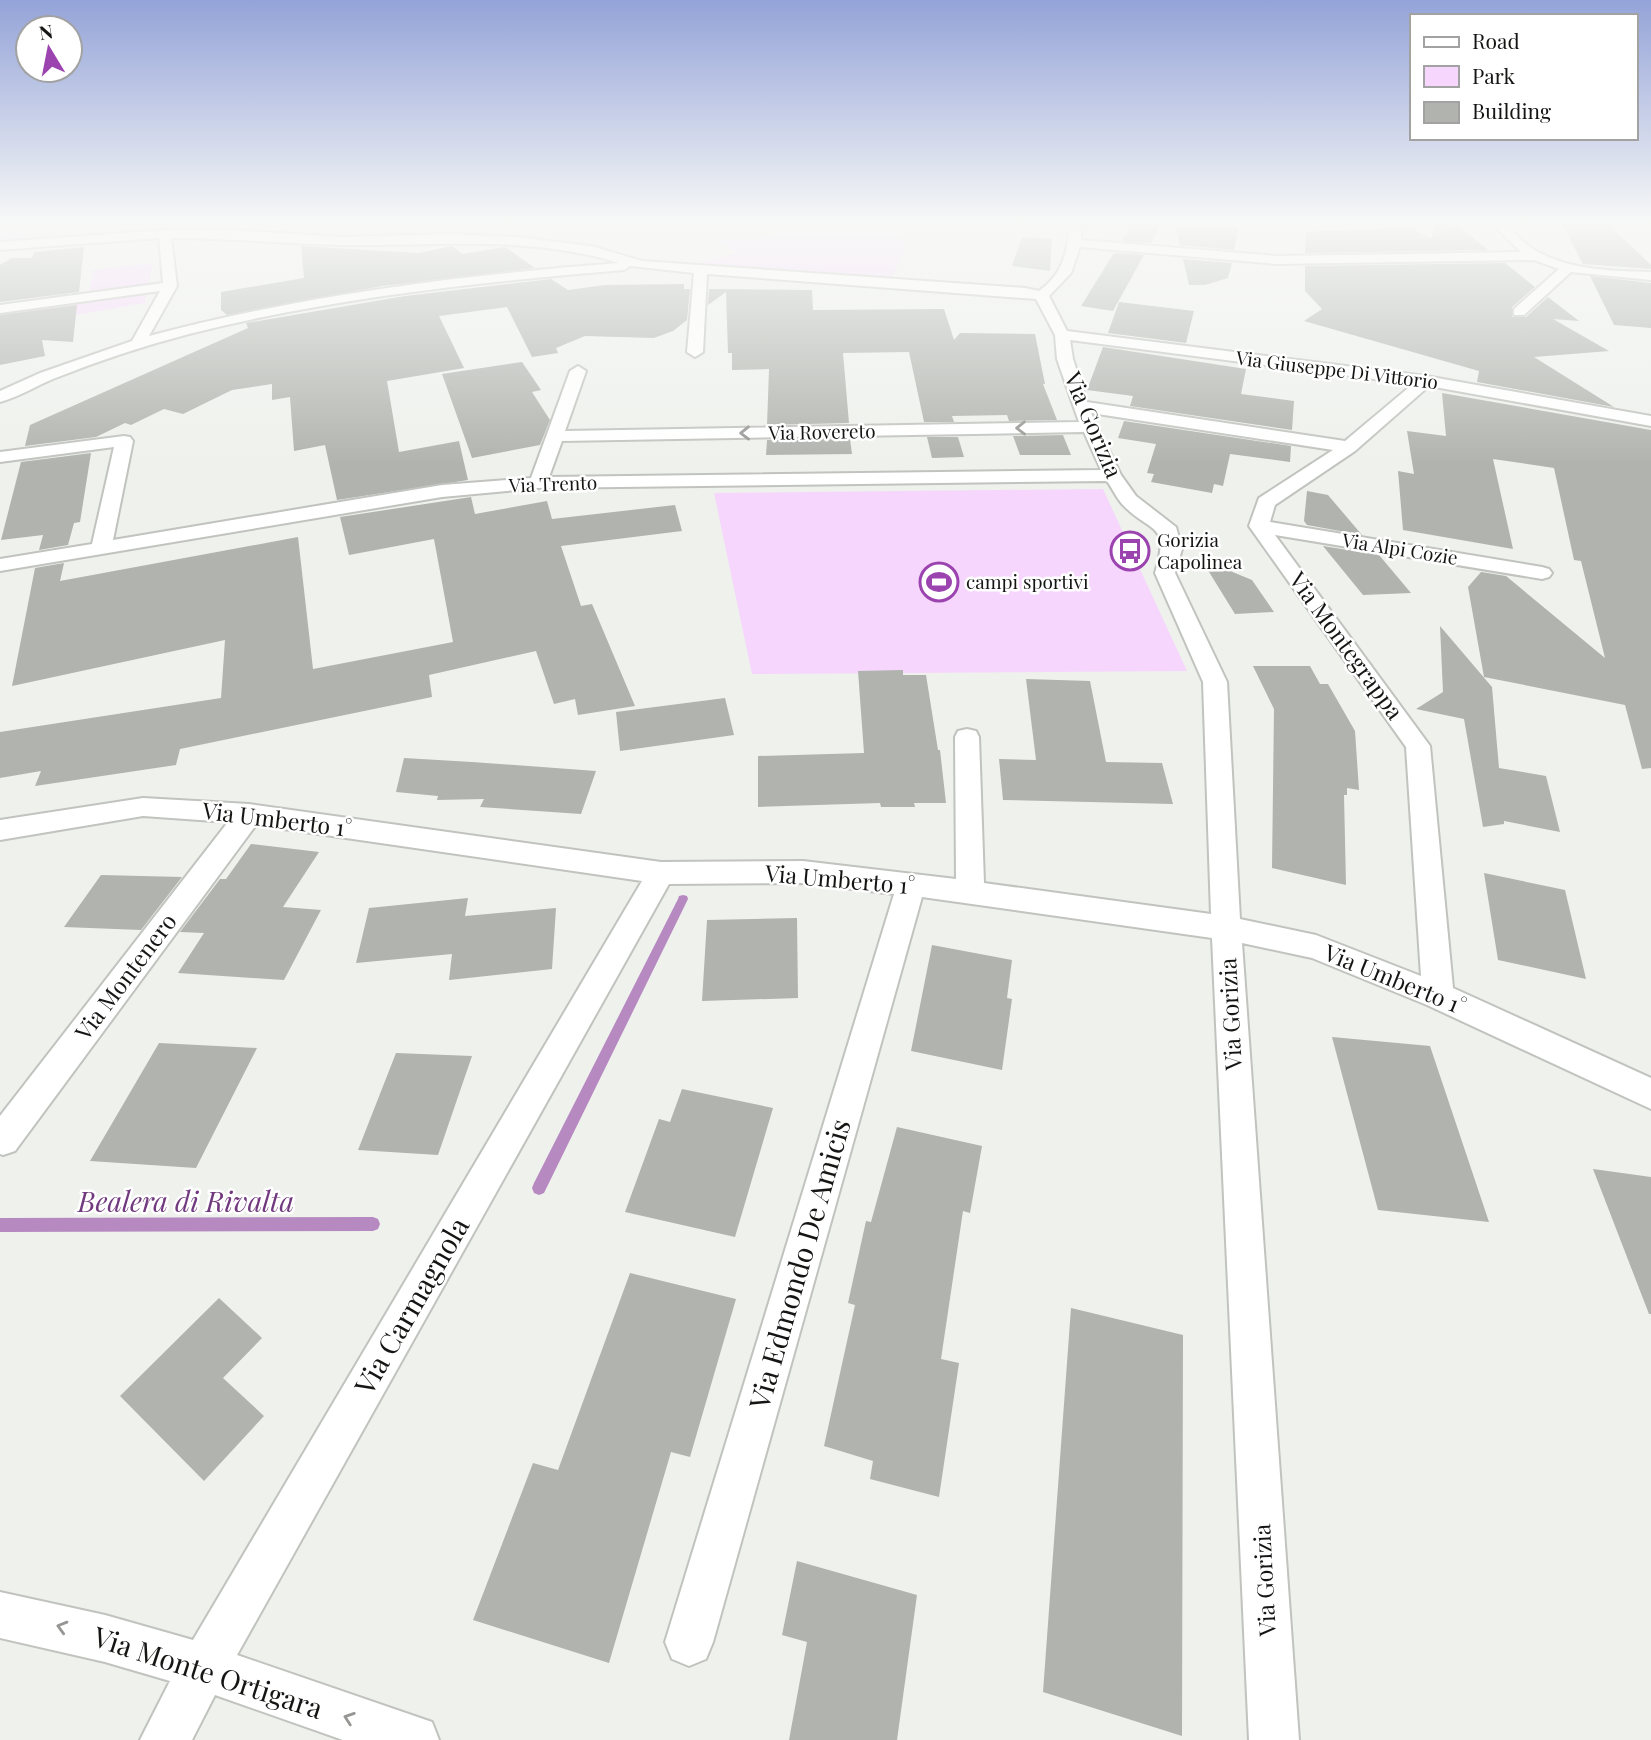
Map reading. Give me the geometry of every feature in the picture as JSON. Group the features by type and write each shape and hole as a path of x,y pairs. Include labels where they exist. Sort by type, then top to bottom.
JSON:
{"street":[{"path":"0,309 50,302"},
{"path":"137,345 161,302"},
{"path":"0,397 137,345 216,324 322,302"},
{"path":"695,352 699,302"},
{"path":"1044,302 1062,335"},
{"path":"1519,312 1530,302"},
{"name":"Via Giuseppe Di Vittorio","path":"1062,335 1426,381 1651,421"},
{"name":"Via Gorizia","path":"1062,335 1065,359 1080,406 1112,475 1129,500 1166,527 1172,548 1165,573 1215,682 1226,928 1274,1740"},
{"path":"538,483 578,371"},
{"path":"1259,526 1266,502 1349,447 1426,381"},
{"path":"1080,406 1349,447"},
{"name":"Via Rovereto","path":"554,436 1090,428"},
{"path":"0,457 124,440 101,548"},
{"name":"Via Trento","path":"0,565 442,491 538,483 1112,475"},
{"name":"Via Alpi Cozie","path":"1259,526 1542,573"},
{"name":"Via Montegrappa","path":"1259,526 1418,746 1438,996"},
{"path":"967,737 971,892"},
{"name":"Via Umberto 1°","path":"0,830 143,807 249,814 661,873 803,872 971,892 1226,928 1316,947 1438,996 1651,1094"},
{"name":"Via Montenero","path":"3,1139 249,814"},
{"name":"Via Carmagnola","path":"165,1740 203,1669 661,873"},
{"name":"Via Edmondo De Amicis","path":"689,1642 911,886"},
{"name":"Via Monte Ortigara","path":"0,1615 51,1624 203,1669 414,1740"}],"green space":[{"path":"73,302 145,302 0,328 0,313"},
{"name":"campi sportivi","path":"1103,489 1187,671 752,674 714,493"}],"building":[{"path":"221,302 295,302 227,315 221,310"},
{"path":"368,302 689,302 687,320 673,331 654,338 585,336 556,348 558,353 532,357 507,307 439,316 464,368 387,381 399,452 459,441 468,480 337,500 325,445 294,451 290,397 272,400 272,384 232,390 183,414 164,409 131,425 125,423 96,437 25,446 30,425 248,328 246,323"},
{"path":"726,302 813,302 813,310 944,309 954,340 960,333 1035,334 1043,384 1057,420 1009,421 1007,415 952,416 954,422 924,422 909,352 843,353 849,423 767,425 769,369 732,370 732,353 728,353"},
{"path":"1083,302 1118,302 1113,311 1081,306"},
{"path":"1119,302 1194,311 1186,343 1108,333"},
{"path":"1316,302 1518,302 1512,307 1512,317 1526,317 1542,302 1555,302 1579,321 1553,319 1609,351 1534,357 1614,407 1477,382 1479,371 1304,321 1322,309"},
{"path":"1603,302 1651,302 1651,328 1614,325"},
{"path":"77,305 73,342 42,340 45,356 0,365 0,315"},
{"path":"1103,347 1246,369 1241,394 1294,401 1292,430 1130,406 1133,396 1087,390"},
{"path":"522,362 541,390 532,392 550,420 540,445 472,458 442,374"},
{"path":"1442,393 1651,430 1651,768 1642,769 1625,705 1484,677 1468,587 1481,572 1506,576 1605,658 1581,561 1574,560 1554,468 1493,459 1513,549 1403,530 1398,471 1414,474 1407,431 1446,436"},
{"path":"1124,421 1291,446 1290,462 1230,454 1223,486 1214,484 1212,493 1151,482 1154,474 1147,473 1156,444 1118,438"},
{"path":"1063,435 1071,455 1020,455 1013,436"},
{"path":"927,437 958,437 964,457 932,458"},
{"path":"850,439 852,454 766,455 767,440"},
{"path":"91,453 80,522 74,523 68,545 39,550 43,535 1,540 21,462"},
{"path":"1307,491 1328,495 1362,535 1307,525 1304,521"},
{"path":"471,497 475,514 547,501 552,519 675,505 682,531 561,546 581,606 592,604 635,706 578,715 575,699 554,704 536,651 429,675 432,697 180,749 176,765 35,786 41,771 0,778 0,732 221,698 225,640 12,686 35,568 64,563 60,581 298,537 313,669 453,642 434,539 349,555 340,517"},
{"path":"1323,546 1379,555 1411,593 1363,595"},
{"path":"1201,559 1252,580 1274,612 1235,614"},
{"path":"1440,626 1492,687 1499,768 1546,776 1560,832 1504,821 1504,824 1483,827 1464,719 1416,709 1443,692"},
{"path":"1253,666 1310,666 1320,684 1328,684 1355,731 1359,790 1347,788 1347,795 1344,795 1346,885 1272,868 1274,709"},
{"path":"903,670 903,675 926,675 940,750 946,803 914,803 915,807 881,807 880,803 758,807 758,756 864,753 858,671"},
{"path":"1026,679 1090,681 1106,762 1162,763 1173,804 1003,800 999,759 1036,760"},
{"path":"725,698 734,735 620,751 616,712"},
{"path":"404,758 596,771 581,814 480,807 484,799 437,800 438,796 396,792"},
{"path":"251,844 319,852 283,907 321,910 284,980 178,973 204,933 180,932 220,879 226,879"},
{"path":"1484,873 1565,890 1586,979 1498,960"},
{"path":"101,875 182,877 141,930 64,927"},
{"path":"468,898 465,916 556,908 552,969 449,980 452,954 356,963 369,908"},
{"path":"797,918 798,998 702,1001 707,920"},
{"path":"932,945 1012,960 1007,998 1012,999 1002,1070 911,1051"},
{"path":"1332,1037 1430,1046 1489,1222 1378,1210"},
{"path":"159,1043 257,1048 196,1168 90,1161"},
{"path":"396,1053 472,1056 438,1155 358,1150"},
{"path":"682,1089 773,1108 735,1237 625,1212 659,1119 670,1122"},
{"path":"897,1127 982,1146 970,1213 963,1211 941,1359 959,1363 939,1497 870,1479 873,1461 824,1446 855,1305 848,1303 866,1221 871,1222"},
{"path":"1593,1169 1651,1177 1651,1314 1649,1314"},
{"path":"630,1273 736,1299 690,1457 671,1452 609,1663 473,1620 533,1463 558,1470"},
{"path":"219,1298 262,1338 223,1378 264,1416 204,1481 120,1396"},
{"path":"1071,1308 1183,1335 1182,1736 1043,1692"},
{"path":"797,1561 917,1595 897,1740 789,1740 807,1642 782,1635"}],"waterway":[{"name":"Bealera di Rivalta","path":"539,1188 683,899"},
{"name":"Bealera di Rivalta","path":"0,1225 373,1224"}],"place":[{"name":"Gorizia Capolinea","path":"1130,551"},
{"name":"campi sportivi","path":"939,582"}]}
